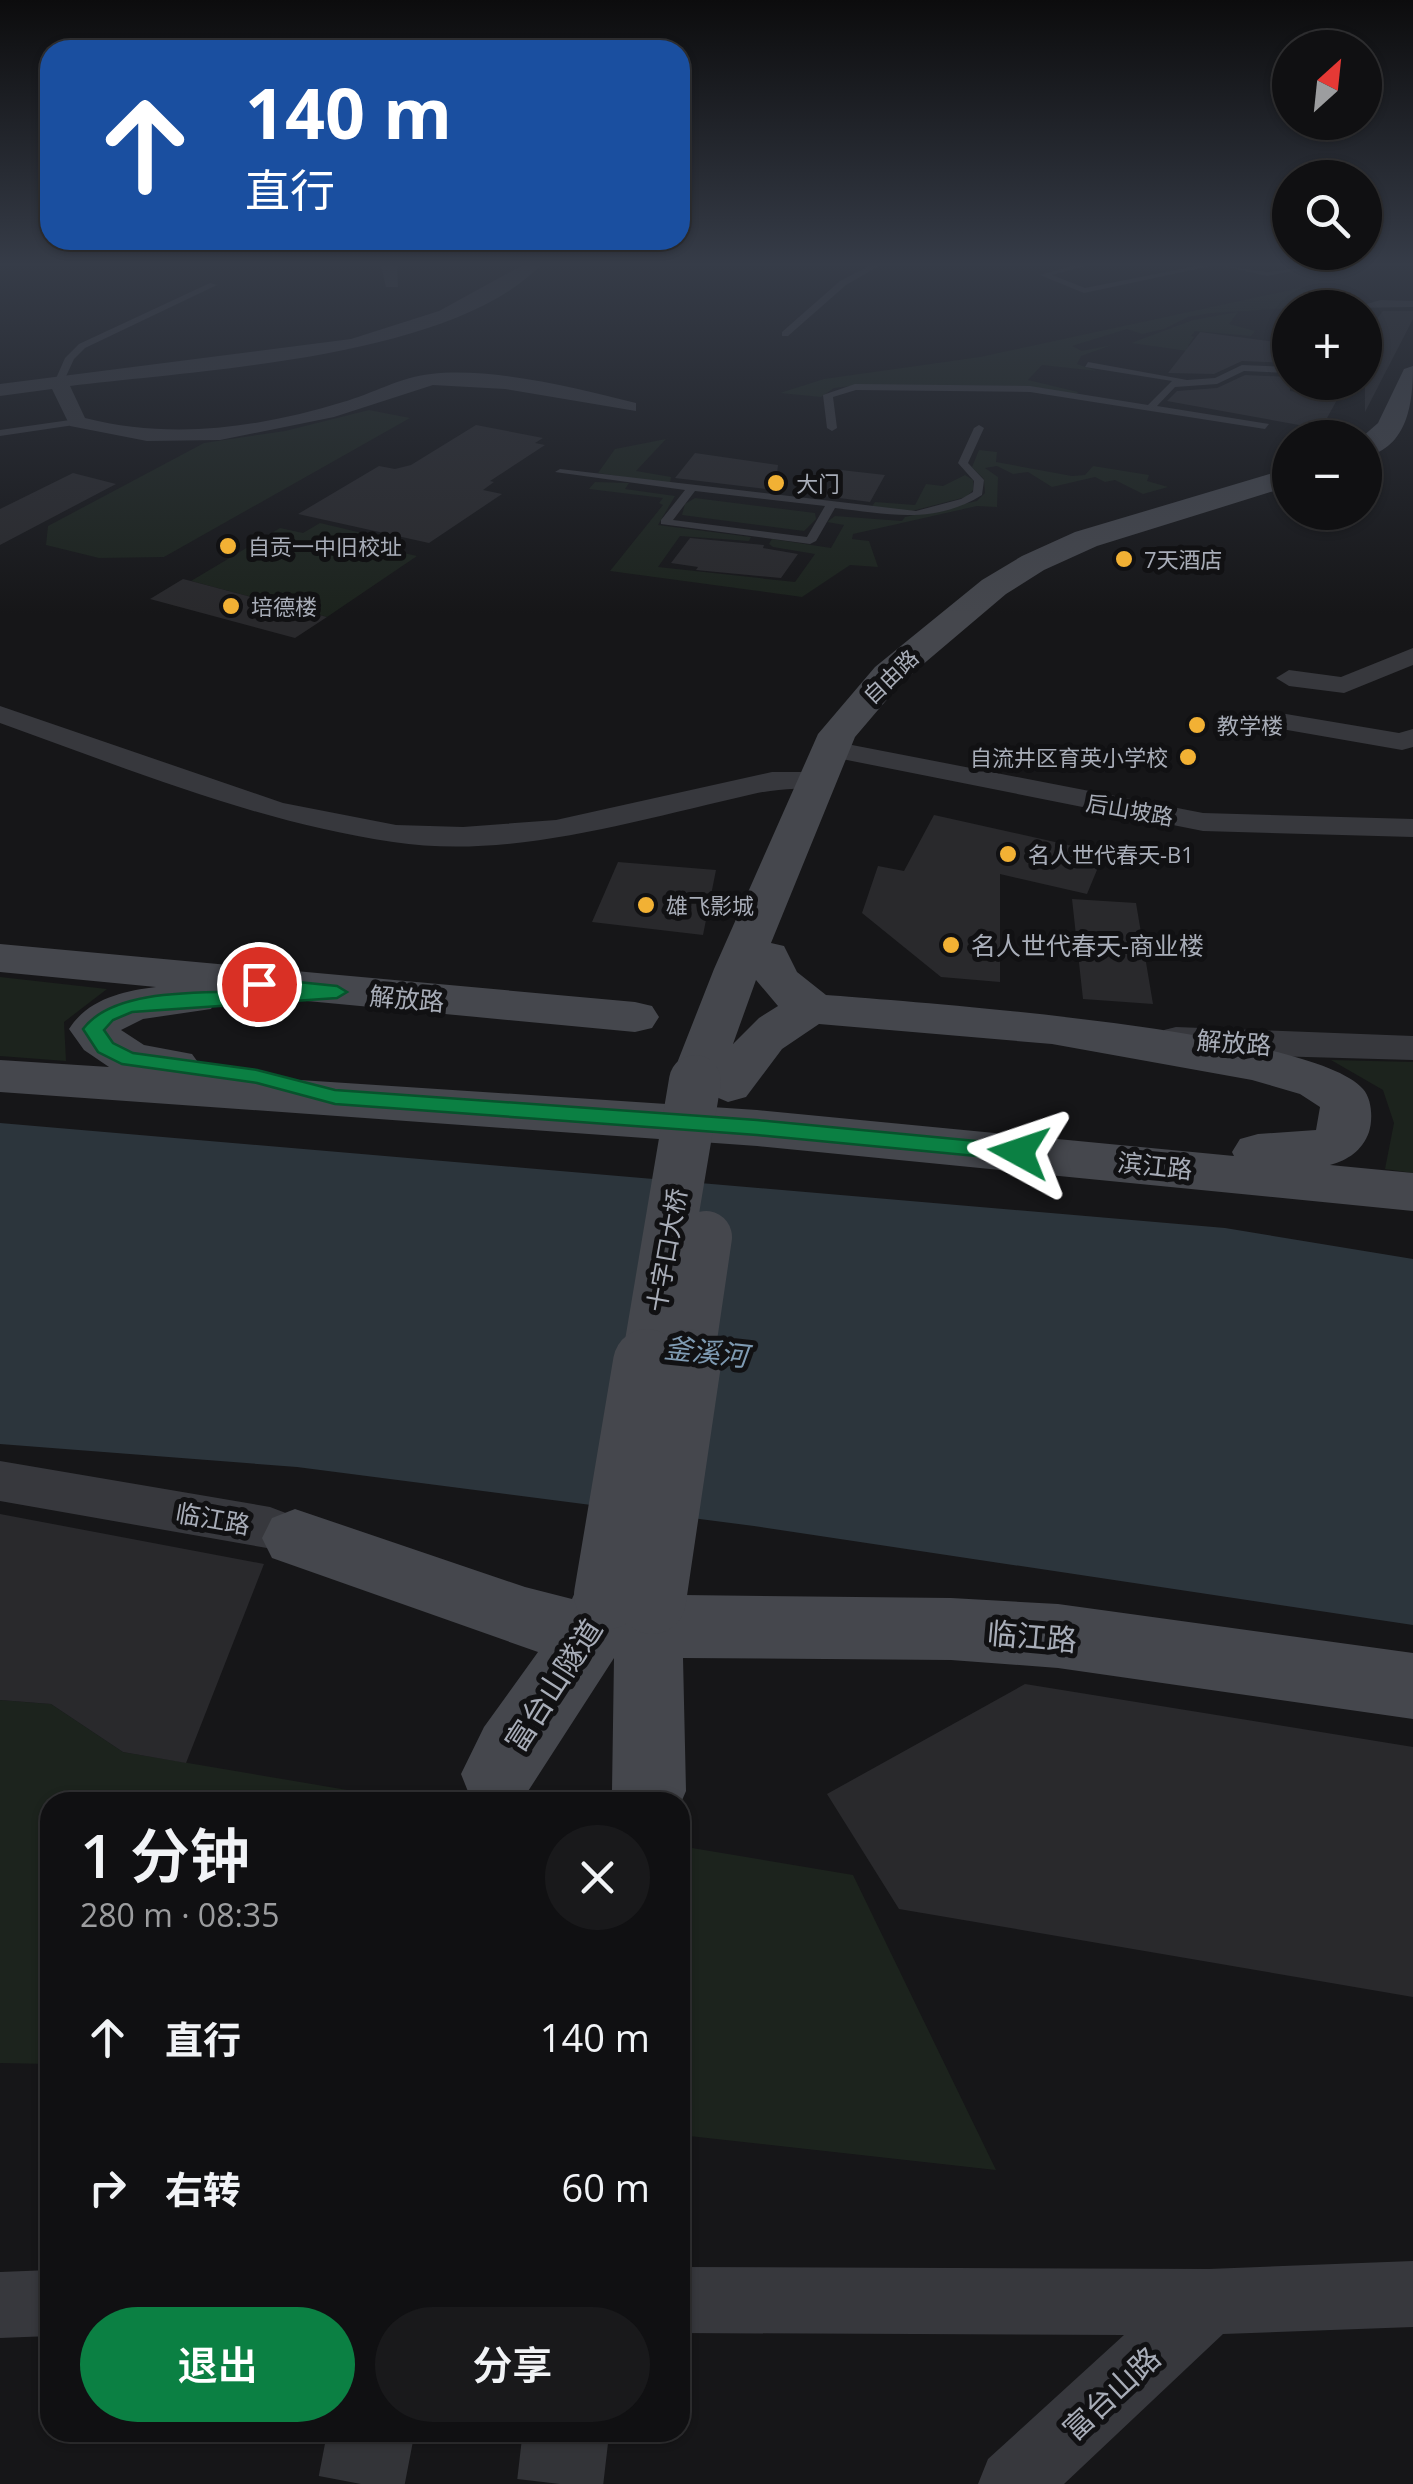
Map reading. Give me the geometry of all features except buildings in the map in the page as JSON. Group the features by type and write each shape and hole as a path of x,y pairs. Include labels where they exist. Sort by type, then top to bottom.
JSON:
{"main road":[{"path":"1382,433 1390,426 1409,382"},
{"path":"1382,452 1390,447 1413,413"},
{"name":"自由路","path":"711,1083 741,1030 752,962 818,778 837,734 863,701 994,586 1033,563 1086,539 1272,482"},
{"name":"自由路","path":"752,962 858,738 893,692 1009,591 1047,568 1102,546 1272,493"},
{"name":"解放路","path":"0,958 337,992 635,1016"},
{"path":"635,1016 711,994 752,962 796,999 816,1009"},
{"path":"335,1097 257,1076 129,1059 106,1047 93,1029 106,1016 128,1006 337,992"},
{"path":"635,1016 659,1025 677,1038 711,1083 779,1025 816,1009"},
{"name":"解放路","path":"816,1009 1052,1029"},
{"path":"1052,1029 1254,1064 1318,1082 1344,1099 1349,1122 1340,1140 1316,1152 1186,1151 1094,1159"},
{"name":"滨江路","path":"0,1076 757,1128 1413,1192"},
{"name":"十字口大桥","path":"625,1614 711,1083"},
{"name":"临江路","path":"295,1538 525,1618 625,1614 1058,1636 1413,1686"},
{"path":"625,1614 649,1791"},
{"name":"富台山隧道","path":"497,1774 511,1746 625,1614"}],"street":[{"path":"0,390 67,382"},
{"path":"59,383 77,422 144,434 219,434 272,426 364,403 417,382"},
{"path":"466,382 629,406"},
{"path":"1289,678 1344,685 1412,657"},
{"path":"0,714 276,811 396,834 463,836 556,829 772,781 818,778"},
{"path":"1280,721 1402,742 1413,737"},
{"name":"后山坡路","path":"852,752 1072,799 1203,822 1413,828"},
{"name":"解放路","path":"1052,1029 1272,1046 1413,1048"},
{"name":"临江路","path":"0,1481 270,1528 295,1538"},
{"path":"690,2300 1209,2302 1413,2294"},
{"name":"富台山路","path":"1013,2484 1209,2302"},
{"path":"0,2305 40,2304"}],"lane":[{"path":"1163,382 1166,387"},
{"path":"1150,408 1166,387 1194,382"},
{"path":"832,428 826,396 850,387 1030,389 1264,426"},
{"path":"0,433 77,422"},
{"path":"560,472 910,514 972,498 979,491 978,480 963,462 979,428"},
{"path":"692,488 666,522 810,540 831,506"}],"shaded area":[{"path":"815,382 1036,382 1078,392 1026,386 860,385 834,388 821,397 780,393"},
{"path":"369,410 410,418 164,557 99,558 46,545 48,526 204,443 285,431"},
{"path":"666,439 636,471 671,477 670,484 598,473 615,449"},
{"path":"979,450 997,452 996,462 1072,476 1085,475 1093,466 1149,475 1147,481 1168,487 1143,494 1115,480 1105,482 1095,477 1052,487 1028,472 1013,474 997,466 985,468 998,477 997,507 977,506 853,534 852,539 869,541 878,567 850,565 802,597 610,571 663,505 659,503 663,498 589,489 595,482 629,483 625,489 675,496 658,525 751,537 749,541 680,536 658,567 795,582 815,554 773,547 769,544 772,539 831,548 844,525 827,522 835,516 902,521 905,517 977,501 985,493 984,479 972,467"},
{"path":"965,475 973,480 973,490 966,497 908,512 871,508 875,502 915,505 926,484 943,486"},
{"path":"695,498 815,513 816,519 804,531 682,515 685,504"},
{"path":"320,523 400,542 395,551 417,556 327,617 191,581 280,528 303,533"},
{"path":"0,977 107,989 64,1022 66,1061 0,1056"},
{"path":"1331,1060 1413,1062 1413,1173 1385,1169 1394,1123 1383,1090"},
{"path":"0,1700 51,1704 123,1752 359,1792 40,1792 40,2064 0,2063"},
{"path":"690,1848 853,1875 996,2170 690,2136"}],"water":[{"name":"釜溪河","path":"0,1123 1225,1228 1413,1259 1413,1625 754,1526 297,1467 0,1444"}],"tunnel":[{"path":"361,2484 369,2442"},
{"path":"560,2484 565,2442"}],"place":[{"name":"大门","path":"776,483"},
{"name":"自贡一中旧校址","path":"228,546"},
{"name":"7天酒店","path":"1124,559"},
{"name":"培德楼","path":"231,606"},
{"name":"教学楼","path":"1197,725"},
{"name":"自流井区育英小学校","path":"1188,757"},
{"name":"名人世代春天-B1","path":"1008,854"},
{"name":"雄飞影城","path":"646,905"},
{"name":"名人世代春天-商业楼","path":"951,945"}],"route":[{"path":"259,984 337,992 171,1000 128,1006 106,1016 93,1029 106,1047 129,1059 257,1076 335,1097 1019,1152"}]}
